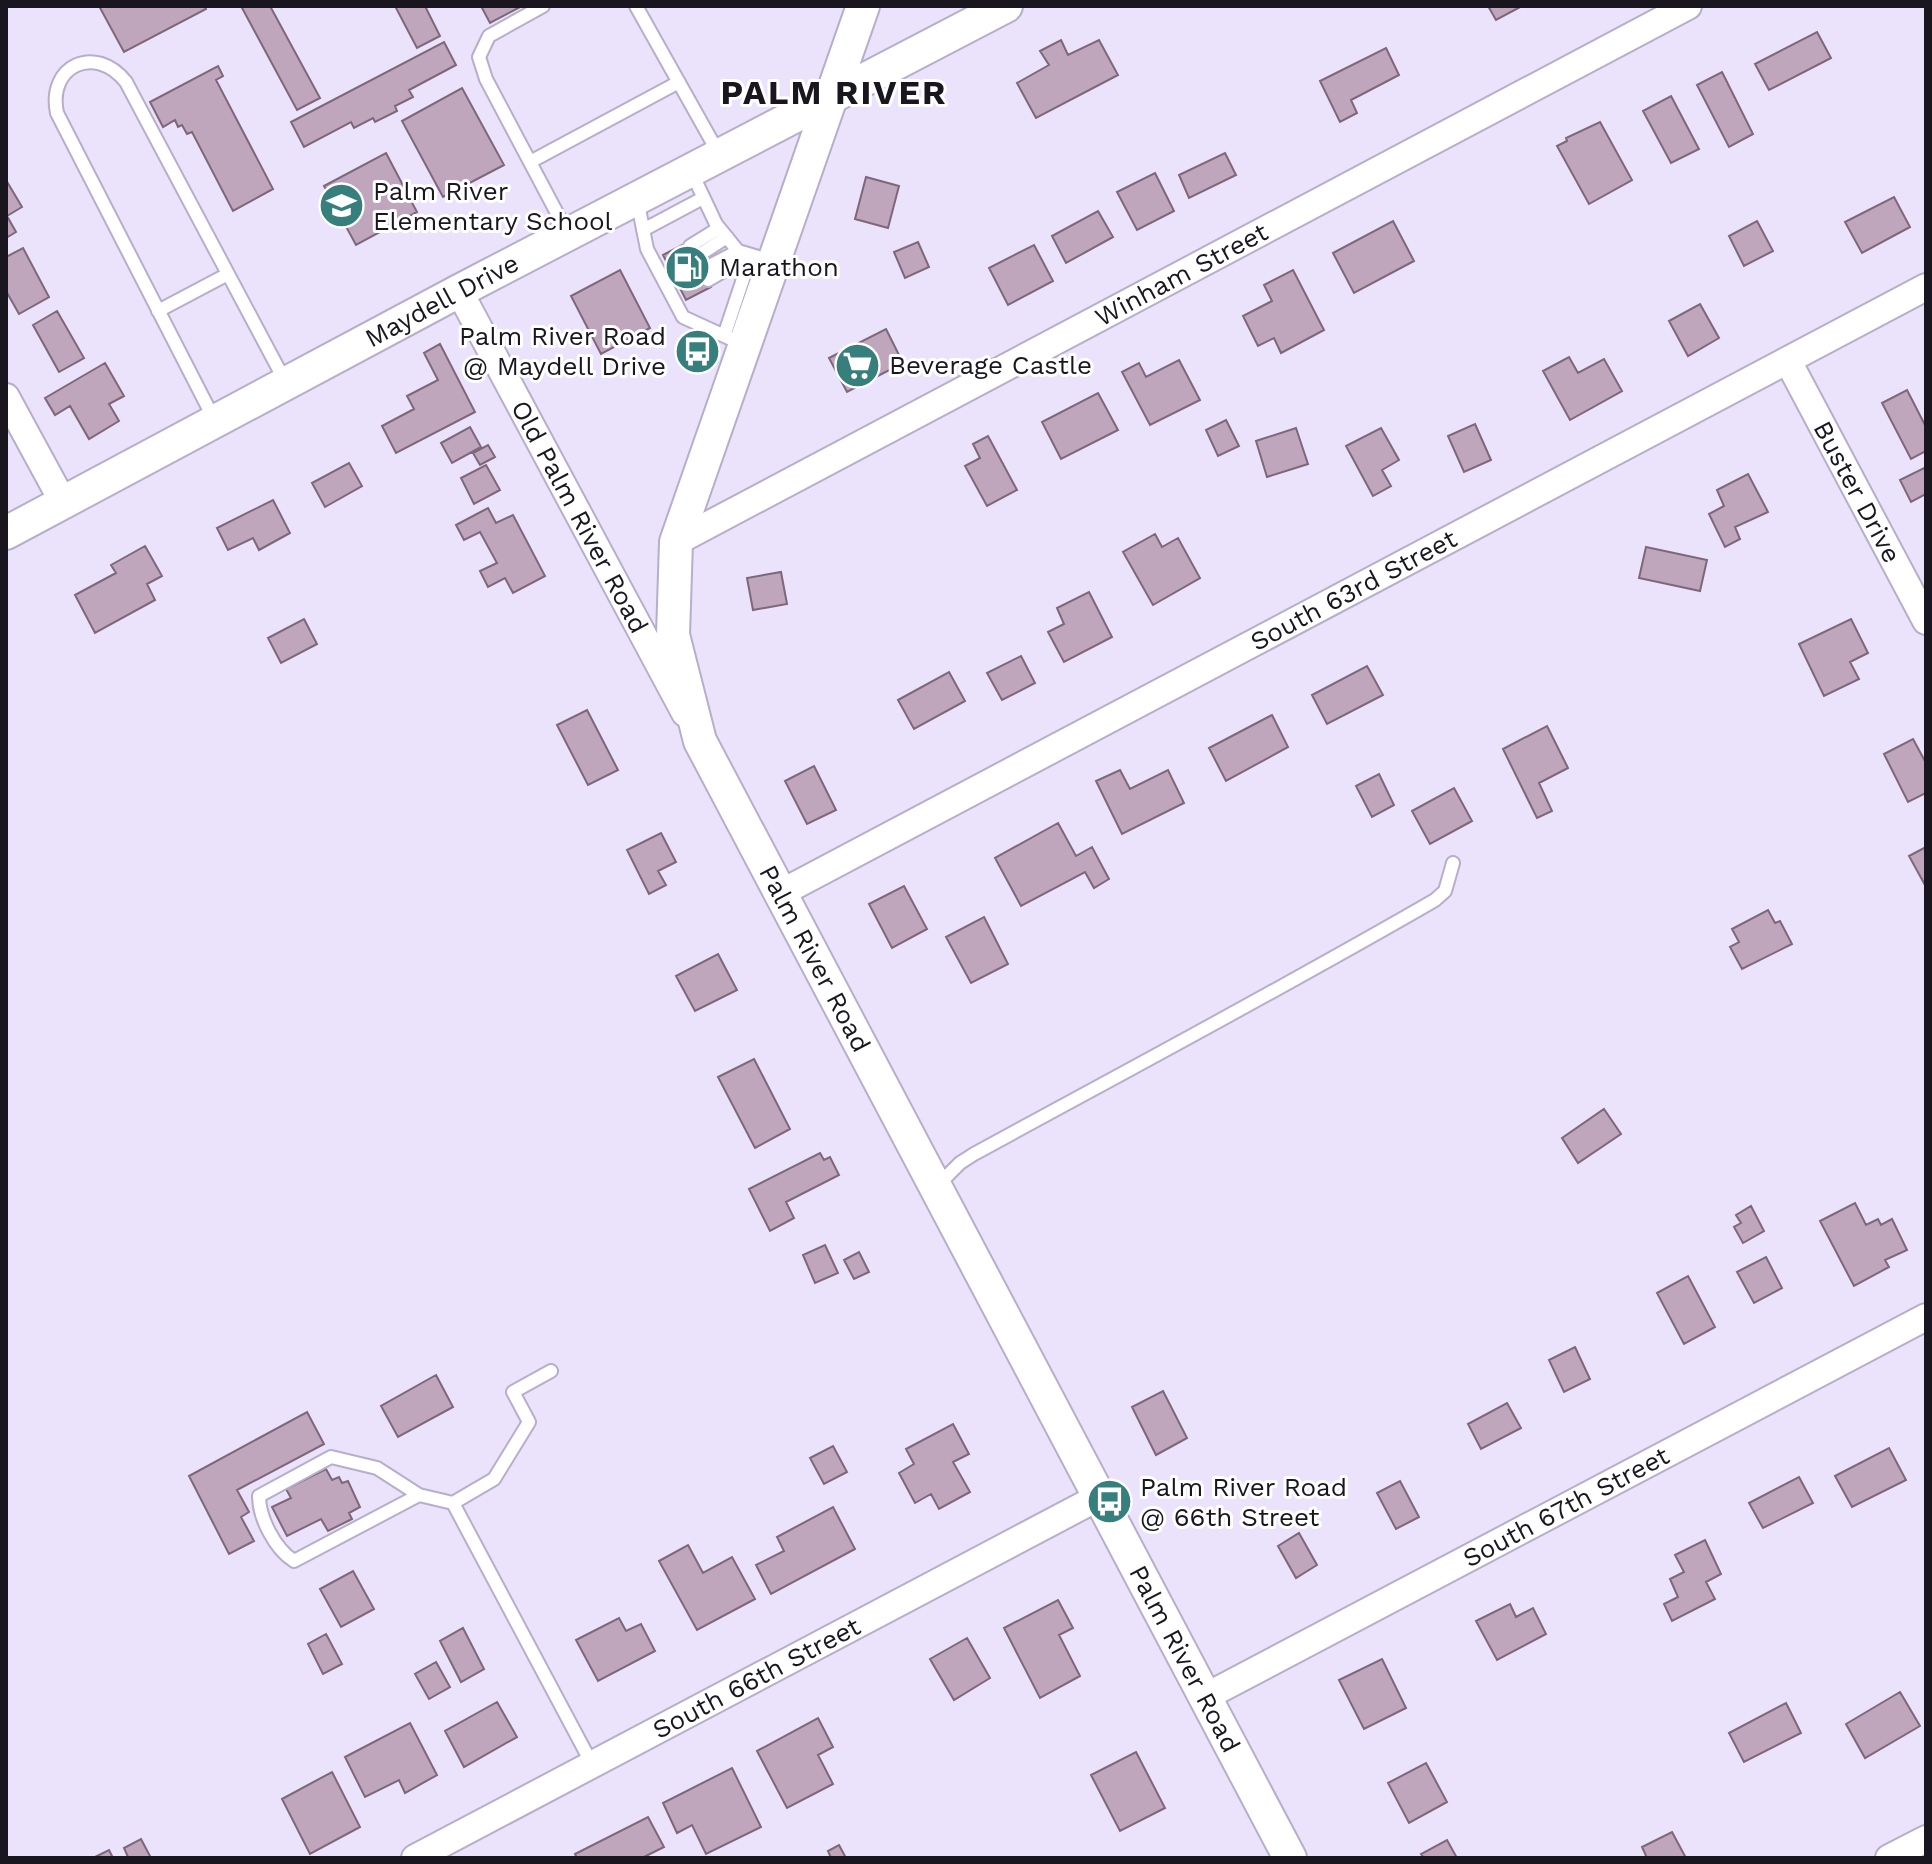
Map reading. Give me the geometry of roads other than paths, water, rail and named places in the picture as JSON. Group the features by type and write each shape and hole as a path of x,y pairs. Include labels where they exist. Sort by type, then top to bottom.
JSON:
{"street":[{"name":"Palm River Road","path":"863,6 829,100 754,256 734,340 676,542 673,635 700,741 1290,1858"},
{"name":"Maydell Drive","path":"6,533 569,235 640,214 697,185 720,156 1006,6"},
{"name":"Winham Street","path":"676,542 1688,6"},
{"name":"South 63rd Street","path":"779,894 1926,287"},
{"name":"Old Palm River Road","path":"459,291 700,741"},
{"name":"Buster Drive","path":"1788,361 1926,621"},
{"path":"6,397 63,502"},
{"name":"South 67th Street","path":"1205,1697 1926,1317"},
{"name":"South 66th Street","path":"415,1858 1099,1497"},
{"path":"1889,1858 1926,1839"}],"lane":[{"path":"543,6 489,36 479,57 486,79 569,235"},
{"path":"636,6 720,156"},
{"path":"215,421 57,113 55,95 58,86 62,77 75,66 101,63 112,68 126,82 286,383"},
{"path":"530,162 679,82"},
{"path":"697,185 723,232 754,256"},
{"path":"640,214 647,249 663,267 676,291 683,317 734,340"},
{"path":"693,252 723,232"},
{"path":"705,275 754,256"},
{"path":"158,311 228,274"},
{"path":"935,1188 974,1154 1297,980 1435,900 1445,891 1453,863"},
{"path":"419,1495 294,1561 283,1554 259,1509 259,1496 331,1457 377,1468 419,1495 453,1503 494,1479 529,1422 513,1392 551,1371"},
{"path":"453,1503 592,1764"}],"place":[{"name":"Palm River Elementary School","path":"342,206"},
{"name":"Marathon","path":"688,267"},
{"name":"Palm River Road @ Maydell Drive","path":"697,351"},
{"name":"Beverage Castle","path":"858,365"},
{"name":"Palm River Road @ 66th Street","path":"1109,1502"}],"district":[{"name":"PALM RIVER","path":"834,92"}]}
